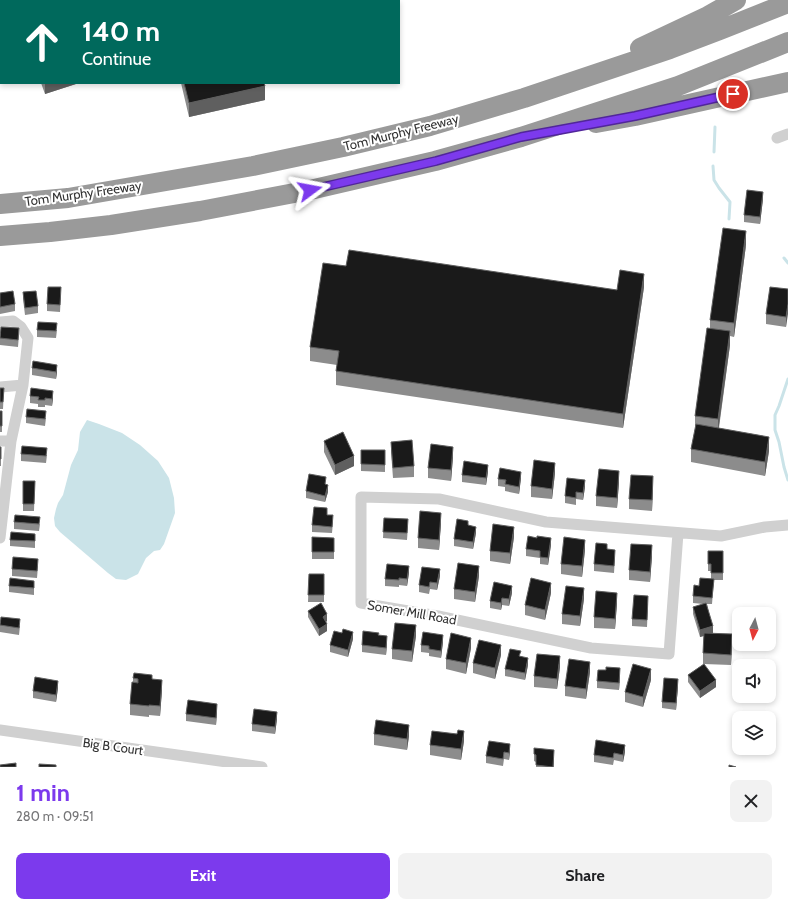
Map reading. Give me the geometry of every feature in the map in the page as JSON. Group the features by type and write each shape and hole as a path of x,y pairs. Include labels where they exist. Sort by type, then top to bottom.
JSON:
{"highway":[{"path":"524,98 708,16 736,0"},
{"name":"Tom Murphy Freeway","path":"0,204 68,198 253,166 343,147 430,126 524,98 670,49 788,3"},
{"path":"0,236 50,232 200,211 310,190 436,161 521,137 678,86 788,42"},
{"path":"521,137 635,116 788,82"}],"street":[{"path":"777,138 788,134"},
{"path":"0,322 13,321 21,327 28,338 23,385 6,441 0,538"},
{"path":"0,387 23,385"},
{"name":"Somer Mill Road","path":"678,533 669,654 590,648 438,616 360,603 361,497 439,499 546,522 721,536 765,527 788,525"},
{"name":"Big B Court","path":"0,730 227,765 262,767"}],"water":[{"path":"87,420 122,433 140,445 158,461 169,478 174,498 175,513 164,544 160,550 154,551 146,558 138,574 126,580 116,579 108,573 55,526 54,518 56,509 63,495 71,465 78,450 80,432"}],"building":[{"path":"184,84 264,84 265,86 189,103"},
{"path":"747,190 763,192 760,217 744,215"},
{"path":"723,228 746,231 734,323 710,320"},
{"path":"349,250 617,290 620,270 644,274 623,414 336,371 339,351 310,347 323,263 346,266"},
{"path":"48,287 61,287 60,305 47,304"},
{"path":"770,287 788,289 786,317 766,314"},
{"path":"13,291 15,304 0,307 0,293"},
{"path":"36,291 38,306 25,308 23,292"},
{"path":"38,322 57,323 56,331 37,330"},
{"path":"1,327 19,328 18,340 0,338"},
{"path":"707,328 730,331 718,419 695,416"},
{"path":"33,361 57,365 56,372 32,368"},
{"path":"0,388 4,388 3,402 0,402"},
{"path":"31,388 53,391 52,399 45,398 45,400 38,400 39,397 30,396"},
{"path":"27,409 46,411 45,419 26,417"},
{"path":"0,411 2,411 2,426 0,426"},
{"path":"696,424 769,437 765,462 691,449"},
{"path":"343,432 354,456 335,465 324,441"},
{"path":"412,440 414,466 393,468 391,442"},
{"path":"431,444 453,447 451,470 428,468"},
{"path":"22,446 47,448 46,456 21,454"},
{"path":"1,447 1,459 0,459"},
{"path":"361,450 385,450 385,465 361,464"},
{"path":"534,460 555,463 552,489 531,486"},
{"path":"464,461 488,465 486,478 462,475"},
{"path":"500,468 521,472 519,487 505,484 506,480 498,479"},
{"path":"599,469 619,471 617,498 596,496"},
{"path":"309,474 326,477 325,484 328,485 325,496 306,491"},
{"path":"631,475 653,476 652,500 629,499"},
{"path":"567,478 585,480 583,493 576,492 576,498 565,496"},
{"path":"23,481 35,481 34,504 23,504"},
{"path":"314,507 327,508 327,515 333,515 332,527 312,525"},
{"path":"420,511 441,513 439,540 418,538"},
{"path":"15,515 40,517 39,524 14,522"},
{"path":"384,518 408,519 407,533 383,532"},
{"path":"457,519 468,521 468,525 476,527 473,542 454,539"},
{"path":"493,524 514,527 510,553 490,551"},
{"path":"11,532 35,534 35,541 10,540"},
{"path":"528,536 537,538 537,536 551,538 548,558 540,557 540,551 526,549"},
{"path":"312,537 334,538 334,552 312,552"},
{"path":"564,537 585,540 582,566 561,564"},
{"path":"596,543 607,544 607,549 615,550 614,566 594,564"},
{"path":"631,544 652,545 650,572 629,570"},
{"path":"708,551 723,551 723,573 711,573 711,564 708,564"},
{"path":"13,557 38,559 37,571 12,569"},
{"path":"458,563 479,566 475,592 454,589"},
{"path":"387,564 409,566 407,579 385,579"},
{"path":"422,567 440,569 437,583 430,582 429,587 419,585"},
{"path":"309,574 324,574 324,595 308,595"},
{"path":"10,578 34,581 34,588 9,586"},
{"path":"531,578 551,583 545,610 525,605"},
{"path":"700,578 714,579 712,598 693,596 694,585 699,586"},
{"path":"494,582 512,586 509,599 502,598 501,603 490,601"},
{"path":"566,586 584,588 580,616 562,614"},
{"path":"596,591 617,593 615,619 594,617"},
{"path":"634,595 648,596 647,620 632,619"},
{"path":"321,603 327,614 323,617 327,624 319,629 308,611"},
{"path":"706,603 713,626 700,630 693,607"},
{"path":"1,617 20,619 19,628 0,625"},
{"path":"395,623 416,625 412,651 392,649"},
{"path":"343,629 353,632 348,650 330,645 334,631 342,633"},
{"path":"363,631 379,633 378,635 387,636 386,648 362,645"},
{"path":"423,632 443,635 441,651 429,649 429,646 421,645"},
{"path":"451,633 471,638 466,663 446,659"},
{"path":"704,633 732,634 731,655 703,653"},
{"path":"479,640 501,645 495,668 473,663"},
{"path":"510,649 521,651 519,656 528,658 525,673 505,669"},
{"path":"537,654 560,656 557,679 534,676"},
{"path":"569,659 590,662 586,689 565,686"},
{"path":"633,664 651,669 643,697 625,692"},
{"path":"704,664 716,680 700,691 688,675"},
{"path":"606,667 620,668 619,683 597,681 598,670 606,670"},
{"path":"134,673 152,675 152,679 162,680 160,706 130,704 132,682 138,683 138,679 133,678"},
{"path":"35,677 58,681 56,695 33,691"},
{"path":"664,678 678,679 676,703 662,702"},
{"path":"188,700 217,704 216,718 186,714"},
{"path":"254,709 277,712 275,727 252,724"},
{"path":"376,720 409,725 407,739 374,734"},
{"path":"458,730 464,731 461,749 430,745 432,731 457,734"},
{"path":"596,740 625,745 623,755 614,753 613,758 594,755"},
{"path":"489,741 510,744 509,753 504,752 503,759 486,756"},
{"path":"534,748 554,750 553,767 536,765"},
{"path":"16,763 16,767 0,767 0,765"},
{"path":"39,764 56,765 56,767 39,767"}],"waterway":[{"path":"714,152 715,127"},
{"path":"713,166 714,180 730,202 729,219"},
{"path":"784,258 788,263"},
{"path":"788,379 775,415 775,430 788,480"}],"route":[{"path":"310,190 436,161 521,137 635,116 733,94"}]}
